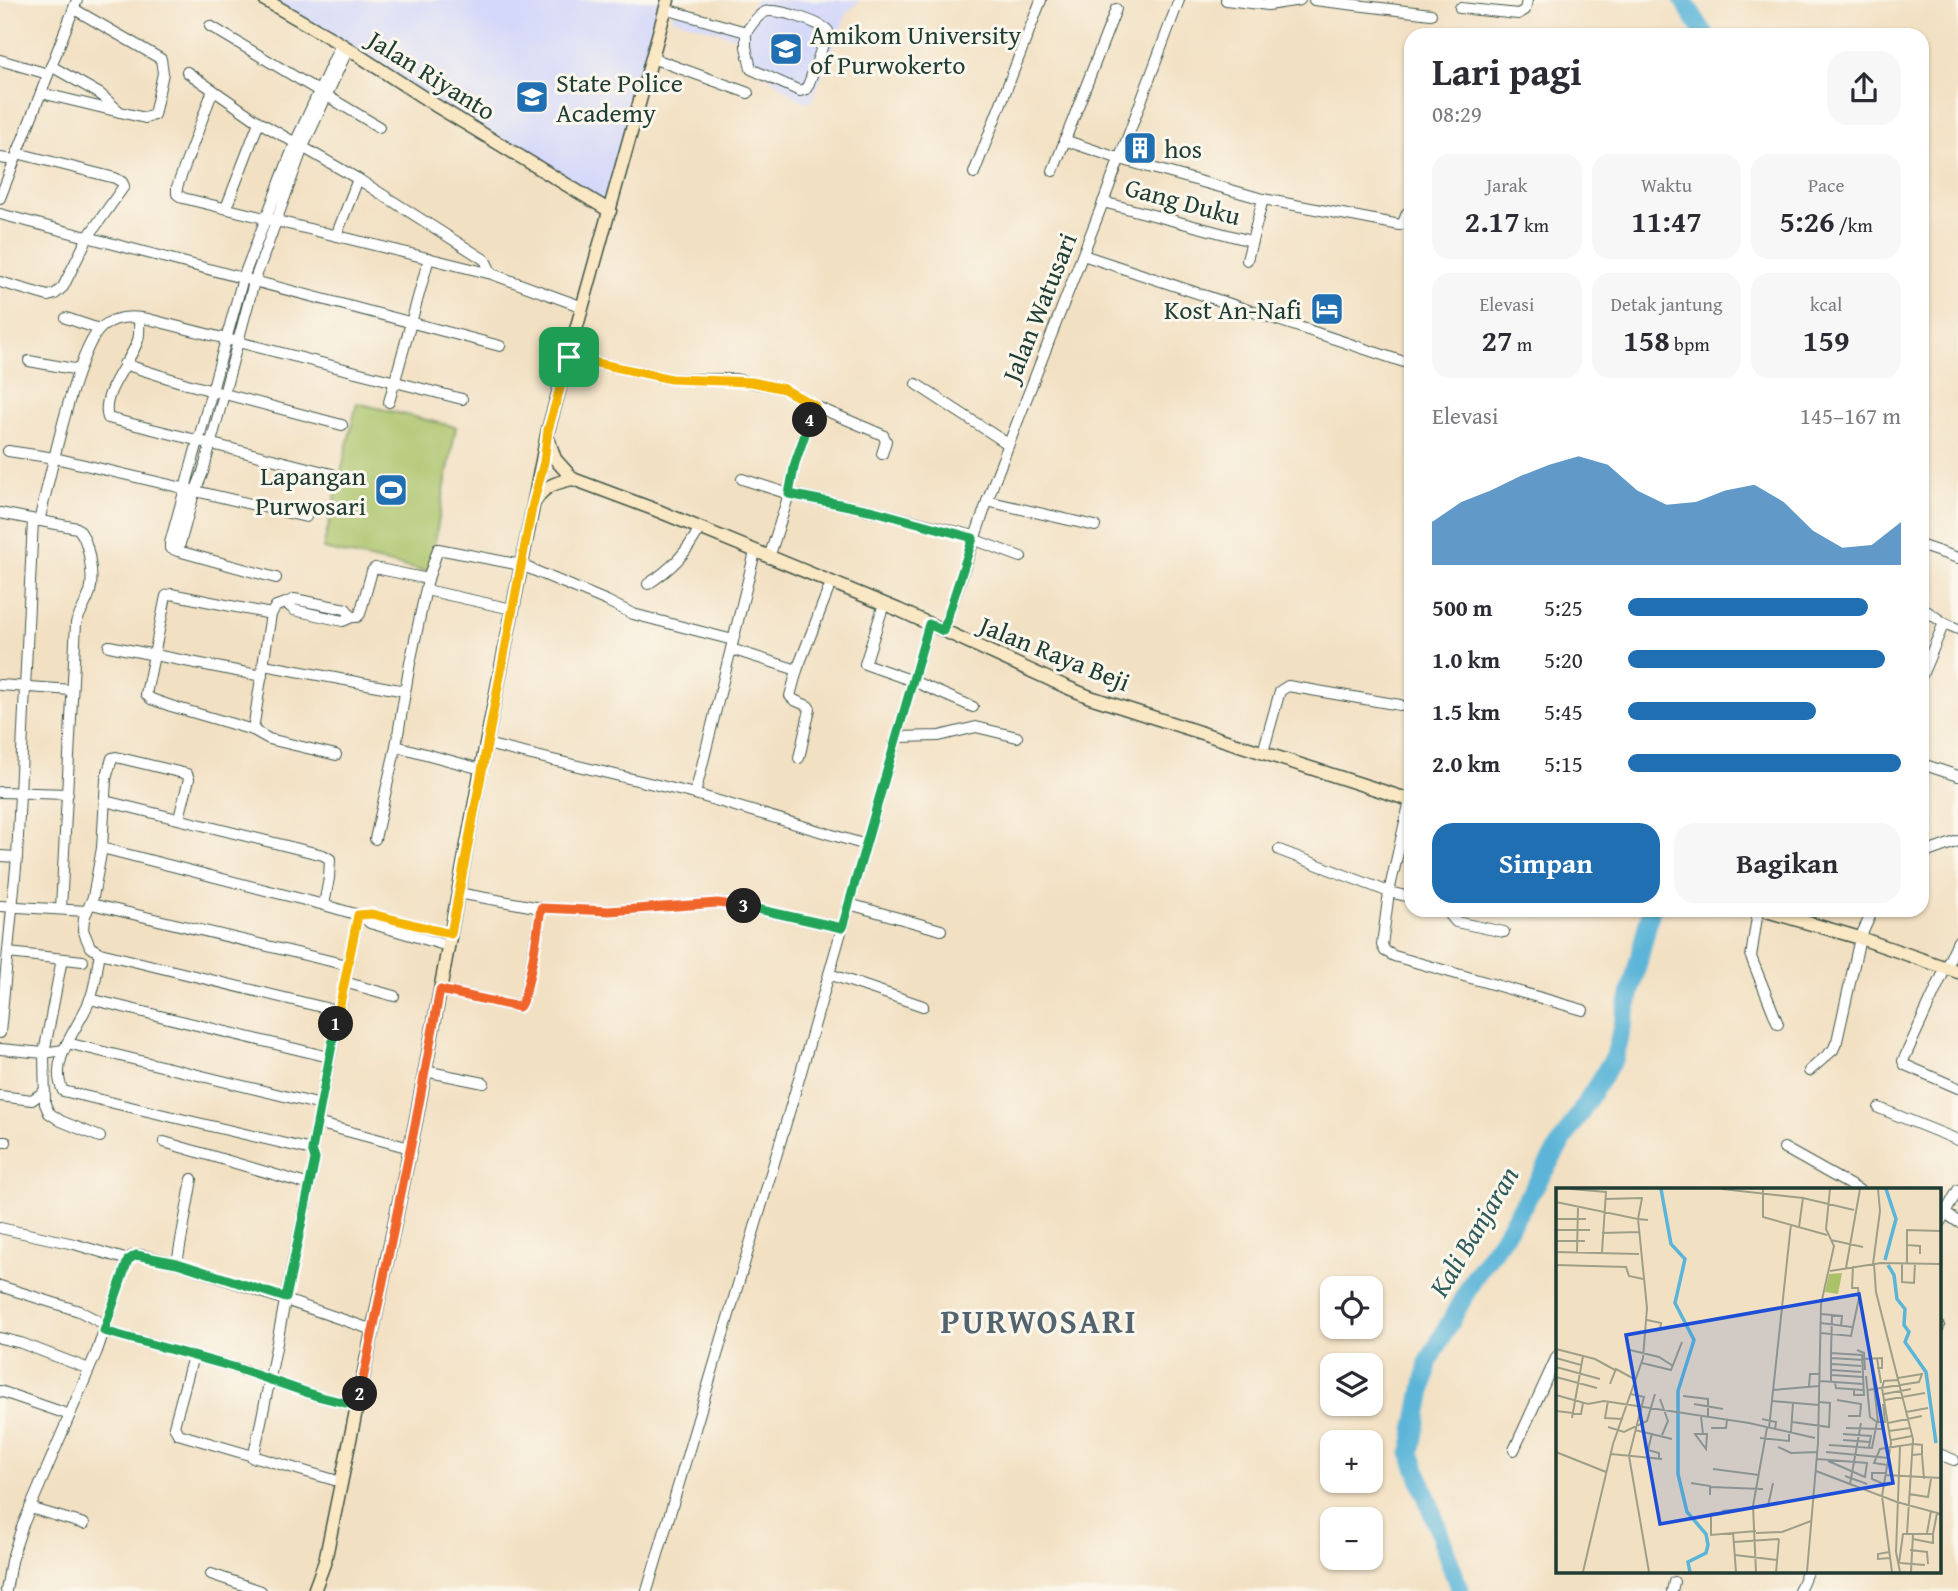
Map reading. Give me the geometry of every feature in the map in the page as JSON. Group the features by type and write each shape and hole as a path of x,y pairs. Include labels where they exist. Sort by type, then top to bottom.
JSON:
{"street":[{"name":"Jalan Riyanto","path":"264,0 610,211"},
{"path":"974,173 1041,0"},
{"name":"Jalan Watusari","path":"943,631 973,538 1008,444 1179,0"},
{"path":"1226,0 1268,5 1300,0"},
{"path":"1314,0 1393,5 1430,14"},
{"path":"1460,8 1518,15 1525,10 1527,0"},
{"path":"0,198 49,70 76,4 163,62 154,115 145,118 41,93"},
{"path":"314,1591 325,1560 411,1148 481,769 532,508 544,462 548,430 666,4 746,32"},
{"path":"1052,171 1116,9"},
{"path":"773,10 827,28 827,36 806,89 800,91 751,69 746,32 763,13 773,10"},
{"path":"210,26 379,127"},
{"path":"276,578 178,551 199,441 243,278 265,217 345,47"},
{"path":"652,58 748,93"},
{"path":"0,60 49,70 100,94 122,113"},
{"path":"187,72 259,122 358,179 485,260 492,274"},
{"path":"214,90 177,187 177,194 183,198 492,274 583,307"},
{"path":"226,208 259,122"},
{"path":"1064,141 1263,199 1400,225 1404,223"},
{"path":"191,490 211,444 254,282 299,145"},
{"path":"0,158 16,157 115,177 124,186 88,237 63,287 55,294 48,296 0,282"},
{"path":"336,236 358,179"},
{"path":"1247,260 1263,199"},
{"name":"Gang Duku","path":"1103,202 1251,241"},
{"path":"0,214 500,346"},
{"path":"1083,255 1404,362"},
{"path":"389,401 429,258"},
{"path":"66,317 99,328"},
{"path":"0,1033 17,857 36,520 79,370 88,345 99,328 120,318 139,318 462,399"},
{"path":"139,318 137,342 115,380 106,410 108,418 332,474"},
{"path":"569,357 671,379 752,382 784,389 815,406 883,435 886,441 882,454"},
{"path":"29,361 79,370"},
{"path":"124,364 187,384 342,425"},
{"path":"916,384 1008,444"},
{"path":"769,558 789,494 795,463 815,406"},
{"path":"548,430 555,459 573,479"},
{"path":"8,451 55,458 306,517"},
{"path":"532,508 546,488 557,482 573,479"},
{"name":"Jalan Raya Beji","path":"573,479 656,510 884,604 1090,697 1404,798"},
{"path":"742,479 789,494 874,511 973,538 1021,557"},
{"path":"987,501 1095,526"},
{"path":"0,513 81,530 92,570 90,591 76,623 61,909"},
{"path":"648,584 688,550 699,528"},
{"path":"1929,548 1958,558"},
{"path":"375,839 427,585 438,550 521,565 633,614 732,645 797,670"},
{"path":"695,794 755,552"},
{"path":"253,730 271,614 276,606 286,603 294,610 343,621 357,617 375,568 512,608"},
{"path":"799,758 810,709 790,696 797,670 831,583"},
{"path":"271,614 170,594 166,596 145,691 148,697 253,730 269,739 336,755"},
{"path":"884,604 865,664 973,707"},
{"path":"1929,613 1958,629"},
{"path":"1929,658 1944,623"},
{"path":"647,1591 929,624"},
{"path":"109,646 405,691"},
{"path":"0,685 72,690"},
{"path":"1263,752 1283,687 1400,705"},
{"path":"897,737 939,736 976,727 1017,737"},
{"path":"486,744 695,794 866,845"},
{"path":"396,746 481,769"},
{"path":"179,818 189,779 187,774 175,769 112,758 106,779 102,848 83,930 90,947 100,953 338,1011"},
{"path":"1929,766 1958,776"},
{"path":"0,792 68,794"},
{"path":"105,801 323,855 330,859 324,905"},
{"path":"1404,826 1389,892 1382,945 1385,951 1394,956 1583,1010"},
{"path":"1929,852 1958,841"},
{"path":"102,848 360,915 370,923 450,940"},
{"path":"1279,850 1404,896"},
{"path":"0,856 17,857"},
{"path":"458,893 541,908 609,911 717,903 768,911 842,928"},
{"path":"849,904 941,930"},
{"path":"0,906 61,909 89,907 347,965"},
{"path":"440,990 519,1007 541,908"},
{"path":"253,1458 310,1185 315,1159 312,1150 329,1057 360,915"},
{"path":"1451,917 1460,923 1504,932"},
{"path":"1759,917 1751,957 1778,1024"},
{"path":"1785,917 1860,938 1958,972"},
{"path":"1809,1071 1833,1050 1838,1041 1860,938 1870,917"},
{"path":"1958,941 1903,1061 1917,1071 1958,1088"},
{"path":"8,953 83,961"},
{"path":"100,953 90,999 65,1047 60,1066 60,1087 63,1091 312,1150"},
{"path":"62,959 44,1053 45,1104 49,1113 100,1137"},
{"path":"829,974 923,1006"},
{"path":"344,982 394,996"},
{"path":"90,999 329,1057"},
{"path":"0,1049 44,1053 65,1047 321,1105"},
{"path":"425,1071 484,1083"},
{"path":"0,1096 32,1100 45,1091"},
{"path":"1878,1108 1958,1140"},
{"path":"317,1122 411,1148"},
{"path":"164,1142 310,1185"},
{"path":"1784,1149 1855,1188"},
{"path":"177,1263 192,1179"},
{"path":"1940,1222 1958,1189"},
{"path":"1945,1213 1958,1222"},
{"path":"0,1228 74,1244 128,1260"},
{"path":"6,1591 11,1561 30,1507 105,1328 128,1260 136,1255 177,1263 286,1298 373,1330"},
{"path":"0,1286 79,1311 105,1328 317,1396 357,1406"},
{"path":"0,1338 22,1343 89,1368"},
{"path":"193,1356 174,1431 183,1437 341,1482"},
{"path":"1514,1450 1556,1358"},
{"path":"0,1391 70,1415"},
{"path":"1940,1454 1954,1460"},
{"path":"30,1507 84,1524"},
{"path":"211,1574 261,1591"},
{"path":"1800,1591 1806,1574"}],"shaded area":[{"name":"State Police Academy","path":"265,0 668,0 610,211"},
{"name":"Amikom University of Purwokerto","path":"755,0 861,0 847,13 811,103 798,99 740,59 739,38 672,18 675,6 742,27"}],"green space":[{"name":"Lapangan Purwosari","path":"357,403 456,427 429,572 323,549"}],"waterway":[{"name":"Kali Banjaran","path":"1683,0 1701,28"},
{"name":"Kali Banjaran","path":"1460,1591 1411,1453 1428,1363 1475,1276 1507,1231 1615,1056 1649,917"}],"place":[{"name":"Amikom University of Purwokerto","path":"786,49"},
{"name":"State Police Academy","path":"532,97"},
{"name":"hos","path":"1140,148"},
{"name":"Kost An-Nafi","path":"1327,309"},
{"name":"Lapangan Purwosari","path":"391,490"}],"district":[{"name":"PURWOSARI","path":"1039,1321"}],"route":[{"path":"569,357 671,379 734,379 784,389 815,406 795,463 789,494 874,511 970,535 973,538 943,631 929,624 842,928 733,904 609,911 541,908 519,1007 440,990 357,1406 317,1396 233,1367 104,1331 128,1260 136,1255 177,1263 286,1298 315,1159 312,1150 358,915 372,914 451,934 532,508 544,462 548,430 569,357"}]}
